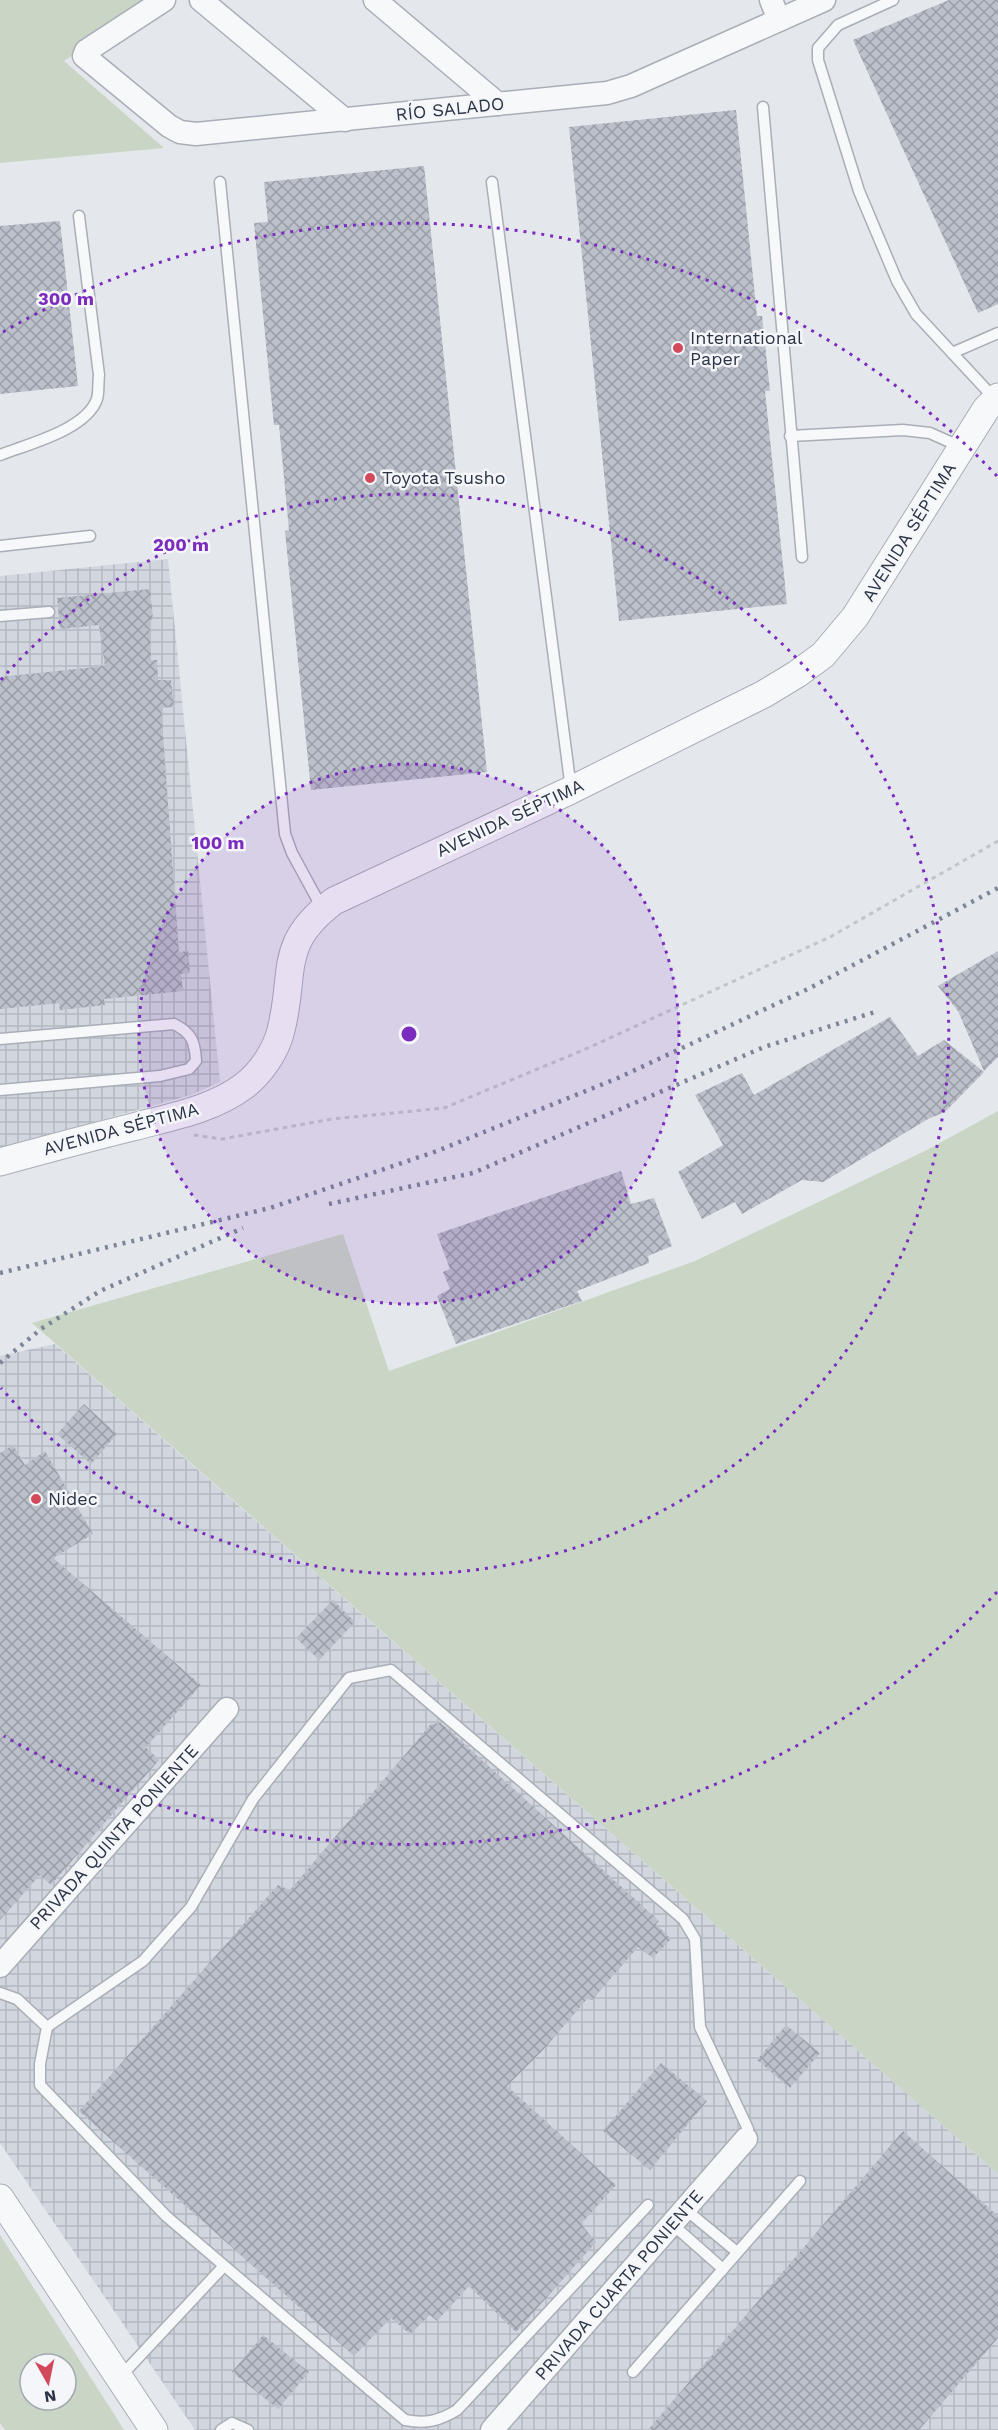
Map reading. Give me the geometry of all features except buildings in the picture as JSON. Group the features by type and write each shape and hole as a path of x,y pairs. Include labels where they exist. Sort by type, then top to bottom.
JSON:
{"street":[{"name":"RÍO SALADO","path":"164,0 86,51 84,56 169,126 187,134 576,98 631,86 775,10 824,0"},
{"path":"201,0 345,120"},
{"path":"375,0 498,104"},
{"name":"AVENIDA SÉPTIMA","path":"0,1162 198,1110 244,1086 267,1062 280,1034 287,1007 290,961 296,941 308,924 323,910 355,890 571,790 764,694 823,655 855,617 986,409 997,398"},
{"name":"PRIVADA QUINTA PONIENTE","path":"0,1966 227,1709"},
{"name":"PRIVADA CUARTA PONIENTE","path":"492,2430 746,2139"},
{"path":"0,2198 153,2430"}],"lane":[{"path":"893,0 838,25 818,48 818,60 859,191 897,282 916,314 997,398"},
{"path":"763,107 802,557"},
{"path":"220,182 285,834 296,862 323,910"},
{"path":"492,182 571,790"},
{"path":"0,455 73,425 86,415 97,399 99,375 79,216"},
{"path":"952,353 998,333"},
{"path":"790,436 903,430 930,433 962,447"},
{"path":"0,546 90,536"},
{"path":"0,616 49,612"},
{"path":"0,1040 174,1024 186,1030 192,1037 196,1061 189,1069 160,1076 0,1090"},
{"path":"648,2205 457,2410 441,2420 421,2423 405,2420 166,2216 40,2085 40,2064 47,2027 143,1961 191,1907 253,1799 349,1678 391,1670 683,1919 695,1939 699,2027 748,2128 746,2139"},
{"path":"0,1993 17,1999 47,2027"},
{"path":"633,2372 800,2181"},
{"path":"678,2217 737,2252"},
{"path":"678,2217 723,2269"},
{"path":"118,2379 223,2267"},
{"path":"221,2430 232,2423 248,2430"}],"path":[{"path":"188,1135 222,1139 332,1119 444,1108 588,1048 830,938 998,841"}],"shaded area":[{"path":"168,559 220,1082 191,1095 0,1148 0,576"},
{"path":"55,1344 998,2174 998,2430 195,2430 0,2143 0,1356"}],"green space":[{"path":"0,0 154,0 64,61 164,148 0,163"},
{"path":"998,1111 998,2174 32,1323 343,1234 389,1371 695,1261 927,1150"},
{"path":"0,2235 74,2352 18,2352 18,2412 78,2412 78,2358 124,2430 5,2430 0,2423"}],"railway":[{"path":"0,1273 270,1208 437,1151 618,1078 808,989 998,888"},
{"path":"329,1204 473,1173 764,1047 875,1012"},
{"path":"0,1363 41,1329 100,1291 243,1228"}],"place":[{"name":"International Paper","path":"678,348"},
{"name":"Toyota Tsusho","path":"370,478"},
{"name":"Nidec","path":"36,1499"}]}
